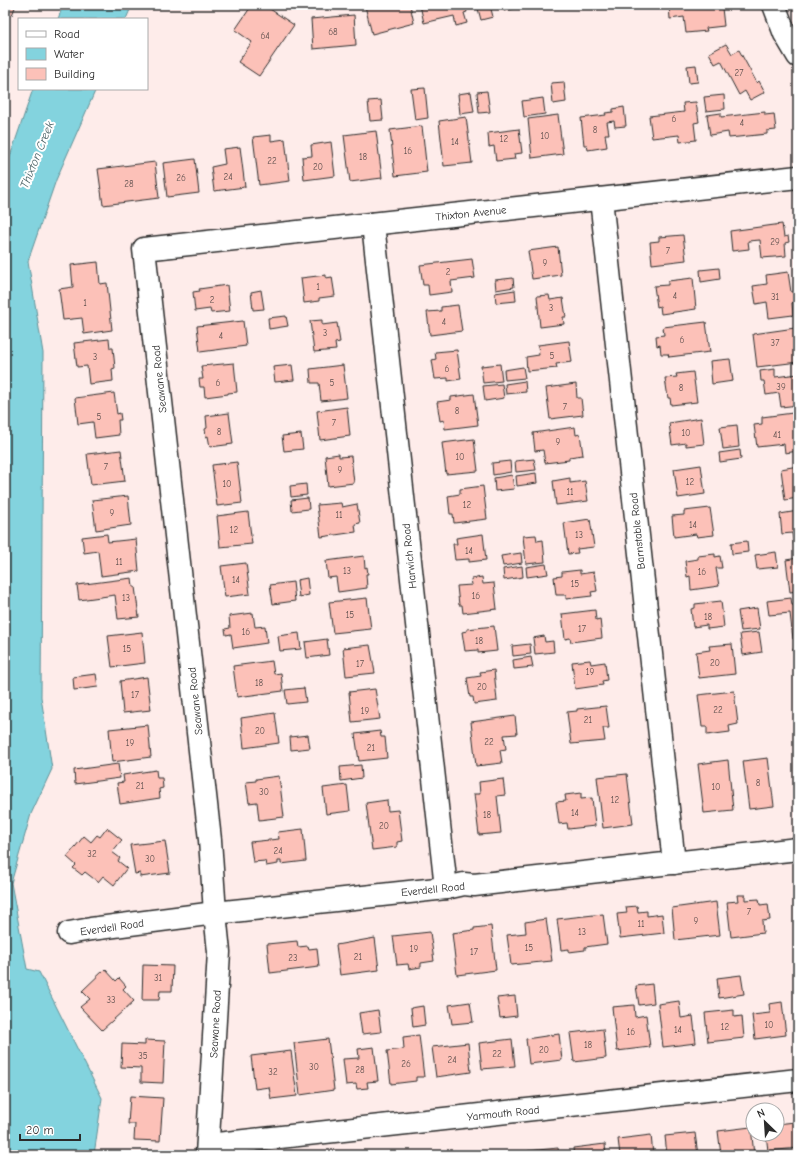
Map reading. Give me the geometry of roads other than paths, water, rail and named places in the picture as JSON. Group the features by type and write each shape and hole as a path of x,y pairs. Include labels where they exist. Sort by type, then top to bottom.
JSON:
{"street":[{"path":"774,5 785,34 798,56"},
{"name":"Thixton Avenue","path":"144,248 798,177"},
{"name":"Barnstable Road","path":"601,199 674,863"},
{"name":"Harwich Road","path":"373,224 446,888"},
{"name":"Seawane Road","path":"144,248 210,840 219,952 207,1150"},
{"name":"Everdell Road","path":"69,934 91,929 215,913 446,888 464,884 474,885 798,849"},
{"name":"Yarmouth Road","path":"207,1150 798,1080"}],"water":[{"path":"63,5 132,5 126,18 58,18"},
{"name":"Thixton Creek","path":"33,90 96,90 56,180 28,261 43,353 41,697 52,769 31,814 11,883 27,969 39,972 102,1098 94,1155 5,1155 5,171"}]}
